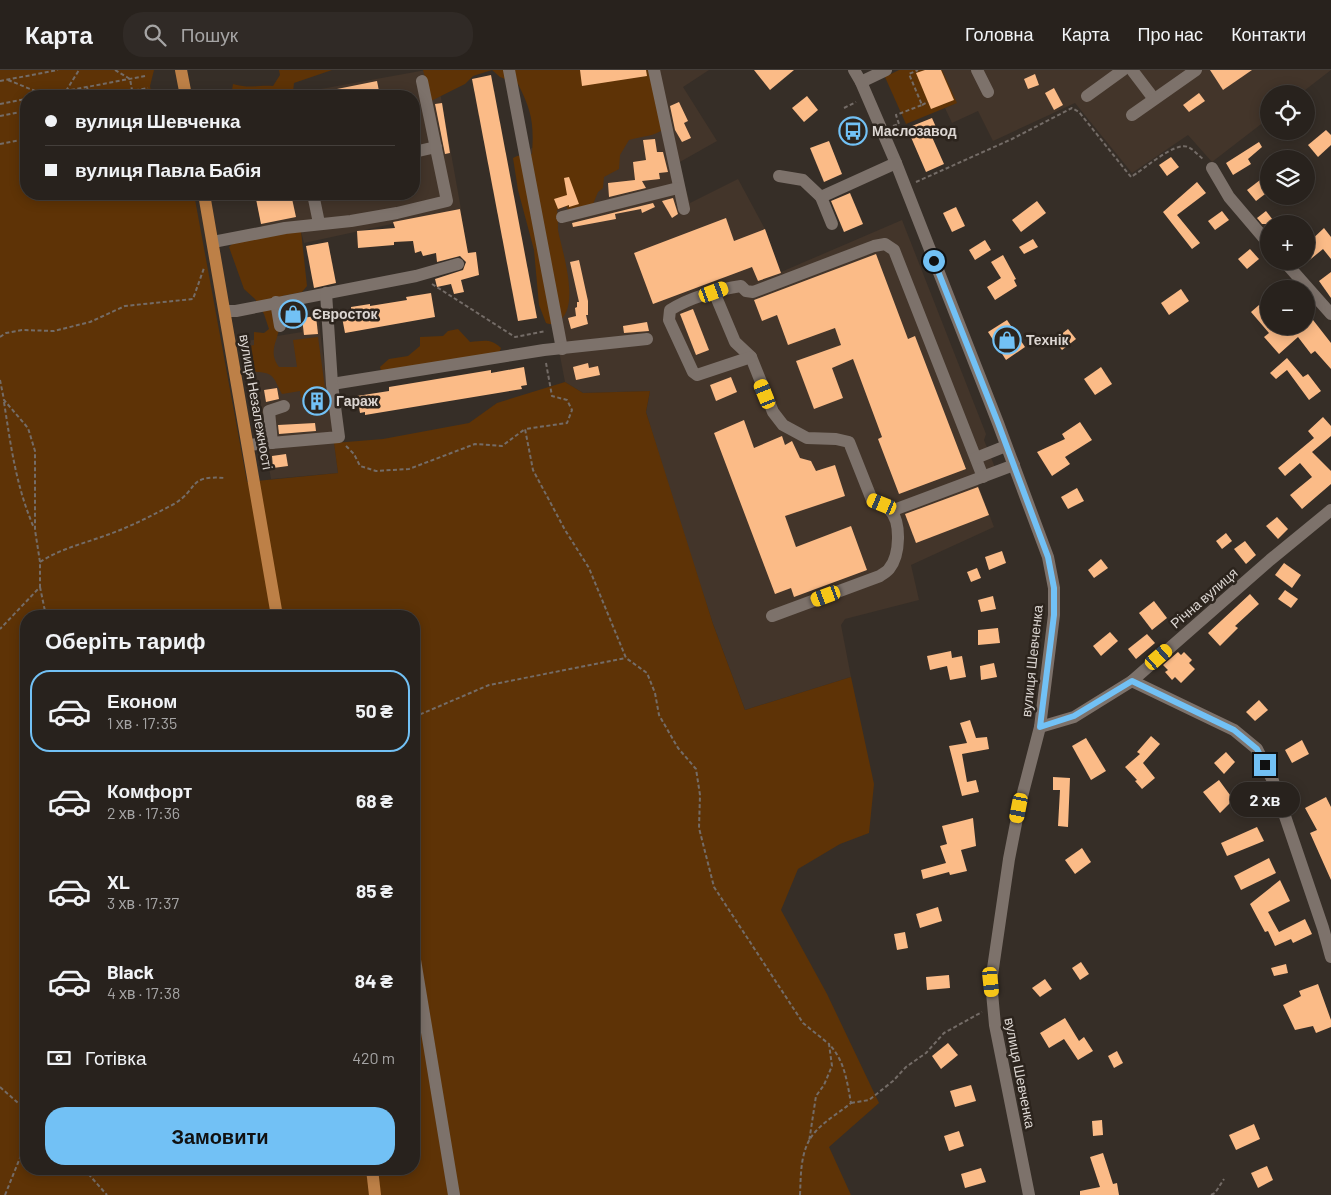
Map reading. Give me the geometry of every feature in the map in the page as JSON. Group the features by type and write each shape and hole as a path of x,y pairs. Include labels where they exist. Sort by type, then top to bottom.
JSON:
{"main road":[{"path":"184,71 186,90"},
{"name":"вулиця Незалежності","path":"205,200 277,610"},
{"path":"373,1175 375,1195"}],"street":[{"path":"509,70 562,349"},
{"path":"654,70 684,209"},
{"name":"вулиця Шевченка","path":"854,70 896,163 1014,465 1048,557 1054,588 1054,615 1040,727 1019,808 1009,859 991,982 995,1025 1029,1195"},
{"path":"861,82 886,70"},
{"path":"977,70 988,92"},
{"path":"1087,96 1123,70"},
{"path":"1132,70 1154,99"},
{"path":"1132,115 1196,70"},
{"path":"213,242 319,223 351,221 388,215 447,201 422,81"},
{"path":"420,151 436,147"},
{"path":"821,197 896,163"},
{"path":"1212,168 1229,197 1260,233"},
{"path":"779,176 803,180 821,197 832,224"},
{"path":"562,217 678,188"},
{"path":"314,200 319,223"},
{"path":"751,357 697,375 693,372 669,320 670,310 681,303 714,292 741,286 746,291 753,292 874,246 885,244 894,250 983,477"},
{"path":"225,311 236,311 416,276 458,264"},
{"path":"1292,270 1331,314"},
{"path":"714,292 735,342 751,357 773,412 783,424 807,438 836,439 849,442 872,500 891,511 897,527 898,545 889,569 880,576 772,616"},
{"path":"248,445 339,437 332,384 326,293"},
{"path":"276,302 280,326"},
{"path":"332,384 544,350 647,339"},
{"path":"272,442 269,411 284,406"},
{"path":"976,458 1006,446"},
{"path":"891,511 1014,465"},
{"name":"Річна вулиця","path":"1040,727 1074,716 1132,681 1270,560 1331,510"},
{"path":"1132,681 1234,730 1257,749 1273,781 1331,957"},
{"path":"420,990 454,1195"}],"path":[{"path":"0,81 58,70"},
{"path":"67,90 79,70"},
{"path":"115,70 130,79 132,90 148,88"},
{"path":"918,70 909,74 922,105"},
{"path":"71,90 145,76"},
{"path":"8,80 31,90"},
{"path":"0,104 20,100"},
{"path":"881,130 899,124 896,115 928,102"},
{"path":"905,187 1012,139 1072,108 1079,112 1131,178 1159,157 1180,146 1187,146 1192,149 1212,168"},
{"path":"0,116 20,112"},
{"path":"0,144 20,140"},
{"path":"0,337 6,333 22,330 54,331 72,327 90,322 125,306 194,298 206,261"},
{"path":"416,276 454,297 515,337 558,329"},
{"path":"339,437 354,454 360,466 376,471 409,469 476,444 502,446 525,429 567,423 572,410 567,400 552,396 544,350"},
{"path":"0,380 12,456 22,500 35,530"},
{"path":"4,400 28,428 35,451 35,530 40,562 40,587 45,610"},
{"path":"525,429 533,470 565,530 590,568 626,658 647,673 655,693 659,715 678,748 696,769 700,795 699,828 714,887 803,1023 835,1050 844,1068 851,1103"},
{"path":"40,562 55,552 106,536 150,517 180,500 199,479 225,478"},
{"path":"0,629 40,587"},
{"path":"420,714 489,685 626,658"},
{"path":"800,1195 802,1160 809,1142 817,1130 851,1103 869,1100 893,1081 906,1067 926,1053 944,1033 983,1011"},
{"path":"809,1142 816,1096 824,1086 832,1066 829,1044"},
{"path":"0,1087 20,1105"},
{"path":"5,1195 20,1158"},
{"path":"89,1175 107,1195"},
{"path":"1211,1195 1215,1193 1224,1179"}],"shaded area":[{"path":"0,70 154,70 151,90 20,90 20,200 195,200 247,482 338,473 334,443 383,439 469,423 497,403 565,382 583,393 650,391 646,412 713,624 745,710 851,677 874,784 869,833 840,844 798,869 781,910 827,994 879,1103 829,1147 851,1195 0,1195"},
{"path":"279,70 332,70 294,83 293,90 232,90 233,84 249,87 273,86 280,75"},
{"path":"423,70 492,70 473,76 465,84 431,101"},
{"path":"426,70 436,70 461,209 304,243 301,231 264,238 256,200 420,200 420,90 315,90"},
{"path":"492,70 653,70 664,129 652,135 629,140 620,155 619,169 604,177 603,188 598,192 593,204 570,213 566,206 557,210 558,230 566,265 569,293 568,306 564,315 552,324 546,323 539,305 534,250 518,190 513,158 532,154 533,134 531,118 518,84 500,77"},
{"path":"649,70 709,70 683,87 717,141 678,163 690,203 738,179 765,229 781,272 902,220 986,434 984,440 998,475 977,482 994,527 911,565 919,600 845,619 841,625 851,677 745,710 713,624 646,412 650,391 583,393 565,382 521,151 543,145"},
{"path":"899,70 942,70 957,103 906,124 885,77"},
{"path":"942,70 1331,70 1312,85 1260,85 1260,125 1212,162 1188,135 1132,173 1075,103 993,141 978,111 952,123 945,108 956,103"},
{"path":"301,231 307,286 302,292 282,296 280,325 274,347 274,357 279,367 297,367 293,340 318,337 326,395 301,398 300,391 282,394 274,378 263,372 256,372 247,360 242,357 240,348 254,345 254,332 264,333 269,329 264,314 255,299 244,289 229,247 233,243"},
{"path":"318,315 338,473 271,479 246,341 302,332 299,318"},
{"path":"458,329 470,342 487,341 494,343 501,348 499,353 383,378 380,367 389,359 408,356 420,346 420,337 443,336 448,331"}],"building":[{"path":"580,70 646,70 647,76 582,86"},
{"path":"754,70 794,70 770,90"},
{"path":"925,70 941,70 954,100 931,109 916,73"},
{"path":"1210,70 1252,70 1223,90"},
{"path":"1035,74 1039,85 1028,89 1024,79"},
{"path":"491,75 537,318 518,321 472,79"},
{"path":"377,81 379,90 332,90"},
{"path":"1054,88 1063,105 1054,110 1045,93"},
{"path":"1199,93 1205,101 1189,112 1183,105"},
{"path":"807,96 818,110 804,122 792,108"},
{"path":"679,102 688,121 684,123 691,138 682,142 675,130 670,106"},
{"path":"442,103 450,153 445,154 435,104"},
{"path":"932,118 939,134 932,137 944,164 926,172 907,128"},
{"path":"1326,130 1331,135 1331,145 1318,157 1315,150 1312,150 1308,145"},
{"path":"655,139 657,152 663,152 668,172 659,173 660,179 642,181 646,188 609,197 608,183 635,180 633,162 646,160 643,140"},
{"path":"829,141 842,174 824,182 810,148"},
{"path":"1259,142 1262,147 1248,159 1251,164 1233,175 1226,163"},
{"path":"1171,157 1179,167 1167,176 1159,165"},
{"path":"569,177 579,204 558,209 554,199 567,195 564,178"},
{"path":"1260,180 1260,198 1256,201 1247,190"},
{"path":"1197,182 1206,193 1177,215 1200,243 1192,249 1163,212"},
{"path":"850,193 863,224 844,232 831,201"},
{"path":"673,198 678,214 672,218 662,201"},
{"path":"256,200 292,200 296,217 261,224"},
{"path":"1037,201 1046,213 1021,232 1012,220"},
{"path":"653,203 655,207 642,213 641,209 615,214 616,219 573,227 572,223"},
{"path":"956,207 965,226 952,232 943,213"},
{"path":"460,209 468,253 476,252 479,275 461,280 464,292 454,294 451,284 437,287 435,279 463,270 466,262 460,256 437,262 436,253 423,256 421,251 415,253 413,241 394,242 394,245 358,248 357,231 395,228 393,222"},
{"path":"1222,211 1229,220 1215,230 1208,221"},
{"path":"1266,211 1269,215 1261,215"},
{"path":"726,218 734,241 765,229 781,273 758,281 752,267 653,304 634,253"},
{"path":"1324,228 1331,237 1331,259 1323,249 1315,256 1315,236"},
{"path":"1033,239 1038,247 1024,254 1019,247"},
{"path":"985,240 991,250 975,260 969,250"},
{"path":"328,242 336,283 314,288 306,246"},
{"path":"1250,249 1259,259 1247,269 1238,259"},
{"path":"876,254 908,339 915,336 966,469 899,494 878,439 882,437 853,359 832,368 843,398 814,409 796,361 841,345 835,328 788,345 777,315 762,321 754,300"},
{"path":"1003,255 1016,279 1014,280 1017,286 995,300 987,287 1001,278 991,262"},
{"path":"579,260 588,301 588,315 586,315 588,324 571,329 568,318 576,316 575,308 577,307 577,302 579,302 570,262"},
{"path":"1331,272 1331,298 1319,281"},
{"path":"1181,289 1189,301 1169,315 1161,303"},
{"path":"431,293 435,317 345,333 341,312 351,310 351,307 407,300 406,297"},
{"path":"1259,305 1260,322 1251,312"},
{"name":"Євросток","path":"296,308 297,311 300,310 302,324 288,327 286,310"},
{"path":"693,309 709,350 696,355 680,314"},
{"path":"316,316 318,334 304,335 302,318"},
{"name":"Технік","path":"1007,320 1025,347 1006,360 988,332"},
{"path":"647,322 649,331 624,333 623,326"},
{"path":"1315,323 1331,343 1331,369 1315,351 1311,354 1298,337 1279,354 1264,337 1266,335 1315,335"},
{"path":"1068,329 1076,339 1062,350 1054,340"},
{"path":"1287,358 1303,377 1308,374 1321,391 1309,400 1287,370 1276,379 1270,373"},
{"path":"588,363 589,368 598,366 600,375 576,380 573,367"},
{"path":"524,367 527,385 521,386 522,389 365,415 365,412 360,413 357,396 389,391 389,387 491,370 491,373"},
{"path":"1101,367 1112,384 1095,395 1084,379"},
{"path":"731,377 737,392 716,401 710,385"},
{"path":"277,388 279,399 266,402 264,390"},
{"path":"1323,417 1331,426 1331,436 1312,452 1331,471 1331,484 1302,509 1290,495 1312,477 1300,463 1285,476 1278,468 1314,438 1308,431"},
{"path":"744,420 754,448 782,436 785,445 792,441 800,458 811,461 816,471 835,465 845,496 785,516 796,547 851,526 867,570 794,597 791,588 775,594 714,433"},
{"path":"1080,422 1092,440 1065,457 1070,464 1052,476 1037,452 1065,439 1062,434"},
{"path":"315,423 316,431 279,434 278,425"},
{"path":"286,454 288,466 273,468 272,456"},
{"path":"978,487 989,515 916,543 905,514"},
{"path":"1077,488 1084,501 1068,509 1061,497"},
{"path":"1277,517 1288,529 1278,539 1266,526"},
{"path":"1226,533 1232,541 1222,549 1216,541"},
{"path":"1245,541 1256,555 1246,564 1234,549"},
{"path":"1002,551 1006,563 989,570 985,557"},
{"path":"1101,559 1108,568 1094,578 1088,570"},
{"path":"1284,563 1301,575 1292,588 1275,575"},
{"path":"977,568 981,578 971,582 967,572"},
{"path":"1285,590 1298,599 1291,608 1278,599"},
{"path":"1250,594 1259,604 1235,626 1238,628 1220,646 1208,633"},
{"path":"993,596 996,609 981,612 978,600"},
{"path":"1154,601 1167,618 1152,630 1139,613"},
{"path":"998,628 1000,643 978,645 978,630"},
{"path":"1110,632 1118,641 1101,656 1093,646"},
{"path":"1147,634 1155,643 1136,659 1128,649"},
{"path":"951,651 952,658 962,656 966,677 950,680 947,666 930,670 927,656"},
{"path":"1178,652 1181,655 1184,652 1192,660 1189,663 1195,669 1181,683 1175,677 1172,680 1165,672 1168,670 1163,665"},
{"path":"994,663 997,677 981,680 980,666"},
{"path":"1259,700 1268,710 1255,721 1246,712"},
{"path":"970,720 976,738 987,737 989,749 962,754 967,782 976,780 979,792 962,796 949,746 967,743 960,723"},
{"path":"1151,736 1160,744 1143,763 1155,778 1142,789 1135,781 1137,780 1125,767 1140,754 1137,752"},
{"path":"1086,738 1106,771 1091,780 1072,746"},
{"path":"1302,740 1309,754 1292,763 1285,750"},
{"path":"1226,752 1235,762 1224,774 1214,763"},
{"path":"1053,777 1070,778 1068,827 1058,826 1060,790 1053,790"},
{"path":"1219,780 1230,795 1243,784 1252,794 1237,807 1232,801 1220,813 1203,792"},
{"path":"1326,797 1331,807 1331,880 1310,833 1317,830 1305,808"},
{"path":"973,818 976,846 961,850 967,871 950,875 949,872 923,879 921,870 946,863 940,846 947,844 942,826"},
{"path":"1257,827 1264,841 1227,856 1221,843"},
{"path":"1082,848 1091,862 1075,874 1065,860"},
{"path":"1269,858 1276,873 1241,890 1234,876"},
{"path":"1280,880 1290,901 1268,912 1279,932 1305,919 1312,934 1293,943 1291,939 1275,946 1268,931 1265,932 1250,904"},
{"path":"938,907 942,921 920,928 916,914"},
{"path":"905,932 908,948 897,950 894,934"},
{"path":"1081,962 1089,974 1080,980 1072,968"},
{"path":"1286,964 1288,973 1274,976 1271,968"},
{"path":"949,975 950,988 927,990 926,977"},
{"path":"1045,979 1052,989 1040,997 1032,988"},
{"path":"1318,984 1331,1020 1331,1027 1316,1033 1313,1026 1295,1030 1283,1005 1301,996 1299,991"},
{"path":"1065,1018 1079,1041 1084,1037 1093,1051 1078,1060 1064,1039 1049,1048 1040,1033"},
{"path":"948,1043 958,1055 941,1069 932,1056"},
{"path":"1117,1051 1123,1063 1114,1068 1108,1056"},
{"path":"971,1085 976,1101 955,1107 950,1091"},
{"path":"1102,1120 1103,1135 1093,1136 1092,1121"},
{"path":"1254,1124 1260,1139 1236,1150 1229,1135"},
{"path":"959,1131 964,1146 949,1151 944,1136"},
{"path":"1103,1153 1113,1184 1117,1183 1119,1195 1080,1195 1080,1191 1100,1187 1090,1157"},
{"path":"1267,1166 1273,1180 1258,1188 1251,1173"},
{"path":"981,1168 986,1182 965,1188 961,1174"}],"place":[{"name":"Маслозавод","path":"853,131"},
{"name":"Євросток","path":"293,314"},
{"name":"Технік","path":"1007,340"},
{"name":"Гараж","path":"317,401"}],"route":[{"path":"934,261 998,423 1048,557 1054,588 1054,615 1040,727 1074,716 1106,699 1132,681 1234,730 1257,749 1265,765"}]}
